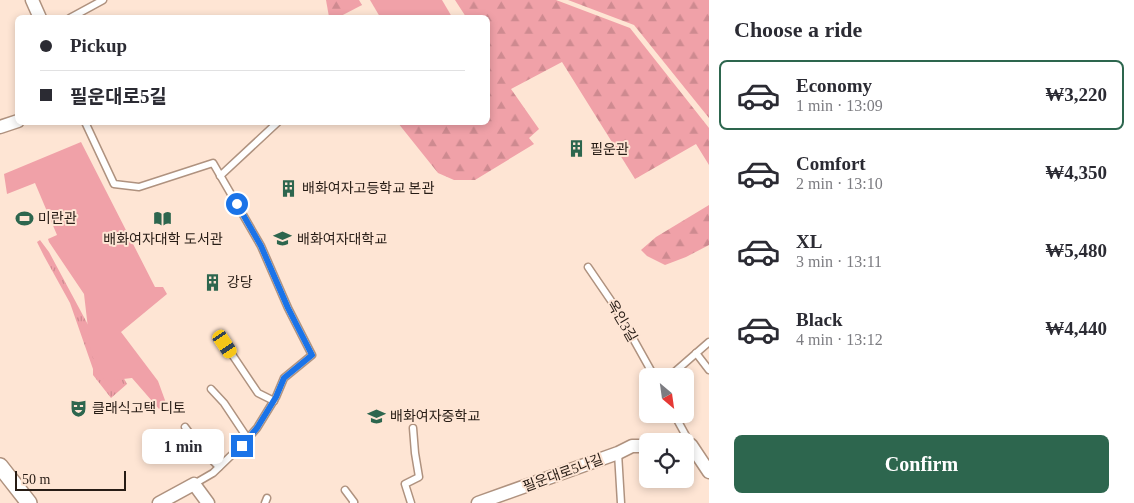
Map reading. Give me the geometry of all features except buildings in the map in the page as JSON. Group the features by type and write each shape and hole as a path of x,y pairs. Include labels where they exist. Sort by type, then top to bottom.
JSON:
{"street":[{"path":"32,0 39,15"},
{"path":"0,127 15,122"},
{"name":"필운대로5나길","path":"478,503 618,453 632,446 639,446"},
{"path":"694,452 709,471"},
{"path":"1,469 29,503"},
{"path":"159,503 194,484 208,503"}],"lane":[{"path":"76,15 103,0"},
{"path":"86,125 114,184 138,187 213,162 261,246 288,308 312,355 284,378 274,401 248,439 212,473 194,484"},
{"path":"220,176 275,125"},
{"name":"옥인3길","path":"588,267 616,308 650,368"},
{"path":"679,368 709,342"},
{"path":"225,344 258,392 274,401"},
{"path":"696,353 709,370"},
{"path":"211,389 224,403 248,439"},
{"path":"185,426 202,450 219,467"},
{"path":"411,503 405,484 419,477 415,453 414,428"},
{"path":"618,453 621,503"},
{"path":"345,490 353,503"}],"green space":[{"path":"326,0 359,0 362,5 343,15 329,15"},
{"path":"370,0 442,0 451,15 379,15"},
{"path":"455,0 556,0 630,28 709,128 709,165 696,144 635,179 562,62 511,89 539,129 529,138 534,144 475,180 454,180 438,173 400,125 490,125 490,15 465,15"},
{"path":"568,0 709,0 709,118 634,25"},
{"path":"81,142 155,287 163,287 167,294 121,332 158,381 166,403 159,409 132,378 105,381 91,354 84,294 49,242 48,239 57,235 35,183 7,194 4,174"},
{"path":"709,205 709,245 665,265 647,256 641,250 656,237"},
{"path":"40,240 49,252 93,334 104,342 127,384 111,398 93,375 93,369 70,303 37,242"}],"place":[{"name":"필운관","path":"576,149"},
{"name":"배화여자고등학교 본관","path":"288,188"},
{"name":"미란관","path":"24,218"},
{"name":"배화여자대학 도서관","path":"163,219"},
{"name":"배화여자대학교","path":"283,239"},
{"name":"강당","path":"213,282"},
{"name":"클래식고택 디토","path":"78,408"},
{"name":"배화여자중학교","path":"376,416"}],"route":[{"path":"237,204 261,246 288,308 312,355 284,378 276,397 257,428 242,446"}]}
